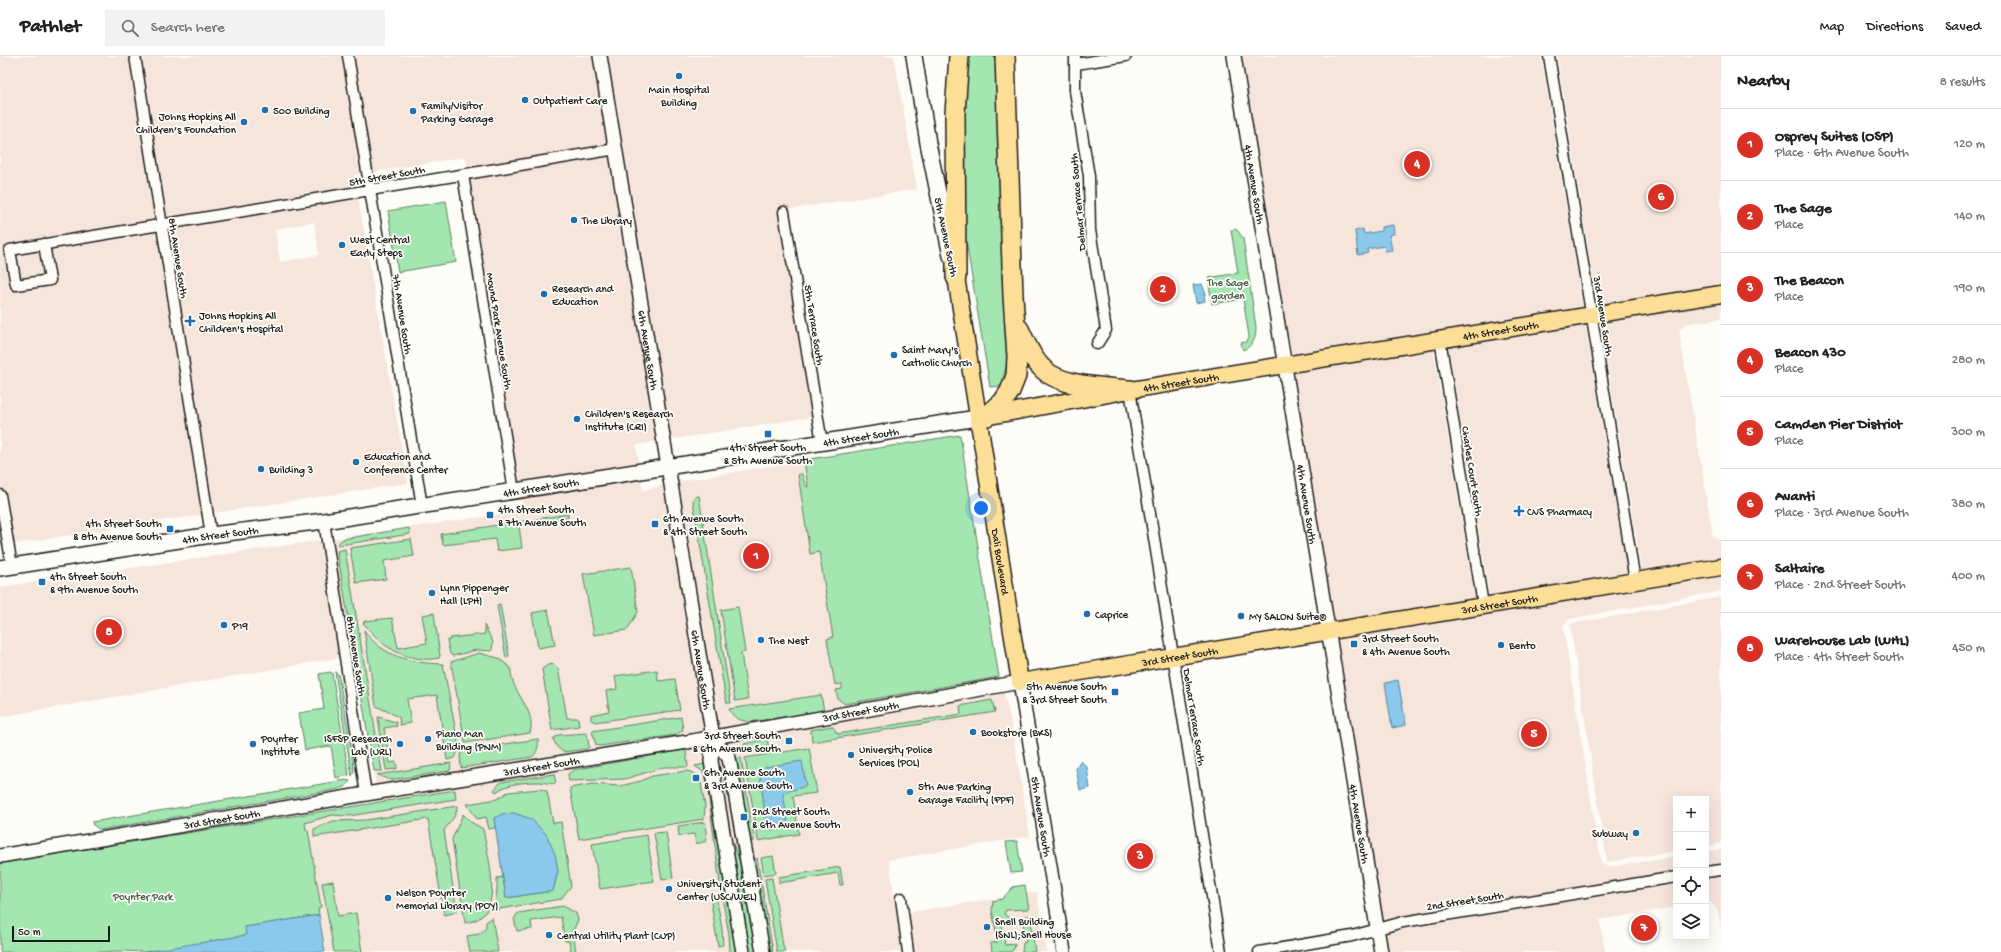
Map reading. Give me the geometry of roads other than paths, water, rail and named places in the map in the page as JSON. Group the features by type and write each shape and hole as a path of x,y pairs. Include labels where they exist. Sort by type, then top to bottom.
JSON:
{"highway":[{"path":"956,277 955,113 959,56"},
{"path":"982,417 1003,402 1016,376 1017,357 1014,336 1015,318 1012,296 1005,56"},
{"path":"1015,318 1030,351 1041,368 1053,376 1068,382 1130,390"}],"main road":[{"name":"5th Avenue South","path":"914,56 940,211 956,277 982,417"},
{"name":"4th Street South","path":"6,567 211,535 324,521 669,468 982,417 1130,390 1721,294"},
{"name":"Dali Boulevard","path":"982,417 1020,682"},
{"name":"3rd Street South","path":"1020,682 1721,566"}],"street":[{"name":"8th Avenue South","path":"135,56 211,535"},
{"name":"7th Avenue South","path":"348,56 422,506"},
{"name":"6th Avenue South","path":"600,56 669,468 712,738 712,761 742,952"},
{"path":"1076,60 1126,56"},
{"name":"4th Avenue South","path":"1234,56 1381,952"},
{"name":"3rd Avenue South","path":"1549,56 1635,581"},
{"name":"Delmar Terrace South","path":"1076,60 1075,91 1089,176 1090,230 1106,330 1097,344"},
{"name":"5th Street South","path":"44,244 50,280 16,286 10,250 44,244 463,175 616,149"},
{"name":"Mound Park Avenue South","path":"463,175 514,491"},
{"name":"5th Terrace South","path":"784,212 822,443"},
{"name":"Charles Court South","path":"1440,340 1483,605"},
{"name":"Delmar Terrace South","path":"1130,390 1221,952"},
{"path":"0,495 6,567"},
{"name":"8th Avenue South","path":"324,521 366,794"},
{"name":"3rd Street South","path":"0,856 366,794 712,738 1020,682"},
{"name":"5th Avenue South","path":"1020,682 1064,952"},
{"path":"712,738 729,758 763,952"},
{"path":"1709,872 1721,870"},
{"name":"2nd Street South","path":"1259,952 1352,936 1403,922 1673,877"},
{"path":"900,898 908,952"}],"water":[{"path":"1393,225 1394,234 1389,235 1392,250 1385,251 1384,246 1367,249 1368,253 1358,255 1355,231 1363,229 1364,234 1381,231 1381,227"},
{"path":"1202,284 1206,294 1204,294 1205,301 1196,303 1193,285"},
{"path":"1398,680 1406,725 1392,728 1385,683"},
{"path":"802,761 806,786 783,793 788,824 782,829 772,830 766,825 760,774 765,767"},
{"path":"1081,761 1087,767 1090,788 1080,790 1076,768"},
{"path":"514,813 531,819 546,834 555,854 558,871 553,891 506,898 494,818 502,814"},
{"path":"319,915 325,952 145,952 246,935 245,927"}],"place":[{"name":"Main Hospital Building","path":"679,76"},
{"name":"Outpatient Care","path":"525,100"},
{"name":"500 Building","path":"265,110"},
{"name":"Family/Visitor Parking Garage","path":"413,111"},
{"name":"Johns Hopkins All Children’s Foundation","path":"244,122"},
{"name":"Beacon 430","path":"1417,164"},
{"name":"Avanti","path":"1661,197"},
{"name":"The Library","path":"574,220"},
{"name":"West Central Early Steps","path":"342,245"},
{"name":"The Sage","path":"1163,289"},
{"name":"Research and Education","path":"544,294"},
{"name":"Johns Hopkins All Children's Hospital","path":"190,321"},
{"name":"Saint Mary's Catholic Church","path":"894,355"},
{"name":"Children's Research Institute (CRI)","path":"577,419"},
{"name":"4th Street South & 5th Avenue South","path":"768,434"},
{"name":"Education and Conference Center","path":"356,462"},
{"name":"Building 3","path":"261,469"},
{"name":"CVS Pharmacy","path":"1519,511"},
{"name":"4th Street South & 7th Avenue South","path":"490,515"},
{"name":"6th Avenue South & 4th Street South","path":"655,524"},
{"name":"4th Street South & 8th Avenue South","path":"170,529"},
{"name":"Osprey Suites (OSP)","path":"756,556"},
{"name":"4th Street South & 9th Avenue South","path":"42,582"},
{"name":"Lynn Pippenger Hall (LPH)","path":"432,593"},
{"name":"Caprice","path":"1087,614"},
{"name":"MY SALON Suite®","path":"1241,616"},
{"name":"P19","path":"224,625"},
{"name":"Warehouse Lab (WHL)","path":"109,632"},
{"name":"The Nest","path":"761,640"},
{"name":"3rd Street South & 4th Avenue South","path":"1354,644"},
{"name":"Bento","path":"1501,645"},
{"name":"5th Avenue South & 3rd Street South","path":"1115,692"},
{"name":"Bookstore (BKS)","path":"973,732"},
{"name":"Camden Pier District","path":"1534,734"},
{"name":"Piano Man Building (PNM)","path":"428,739"},
{"name":"3rd Street South & 6th Avenue South","path":"789,741"},
{"name":"Poynter Institute","path":"253,744"},
{"name":"ISFSP Research Lab (URL)","path":"400,744"},
{"name":"University Police Services (POL)","path":"851,755"},
{"name":"6th Avenue South & 3rd Avenue South","path":"696,778"},
{"name":"5th Ave Parking Garage Facility (FPF)","path":"910,792"},
{"name":"2nd Street South & 6th Avenue South","path":"744,817"},
{"name":"Subway","path":"1636,833"},
{"name":"The Beacon","path":"1140,856"},
{"name":"University Student Center (USC/WEL)","path":"669,889"},
{"name":"Nelson Poynter Memorial Library (POY)","path":"388,898"},
{"name":"Snell Building (SNL);Snell House","path":"987,927"},
{"name":"Saltaire","path":"1644,928"},
{"name":"Central Utility Plant (CUP)","path":"549,935"}],"park label":[{"name":"The Sage garden","path":"1228,288"},
{"name":"Poynter Park","path":"143,896"}]}
